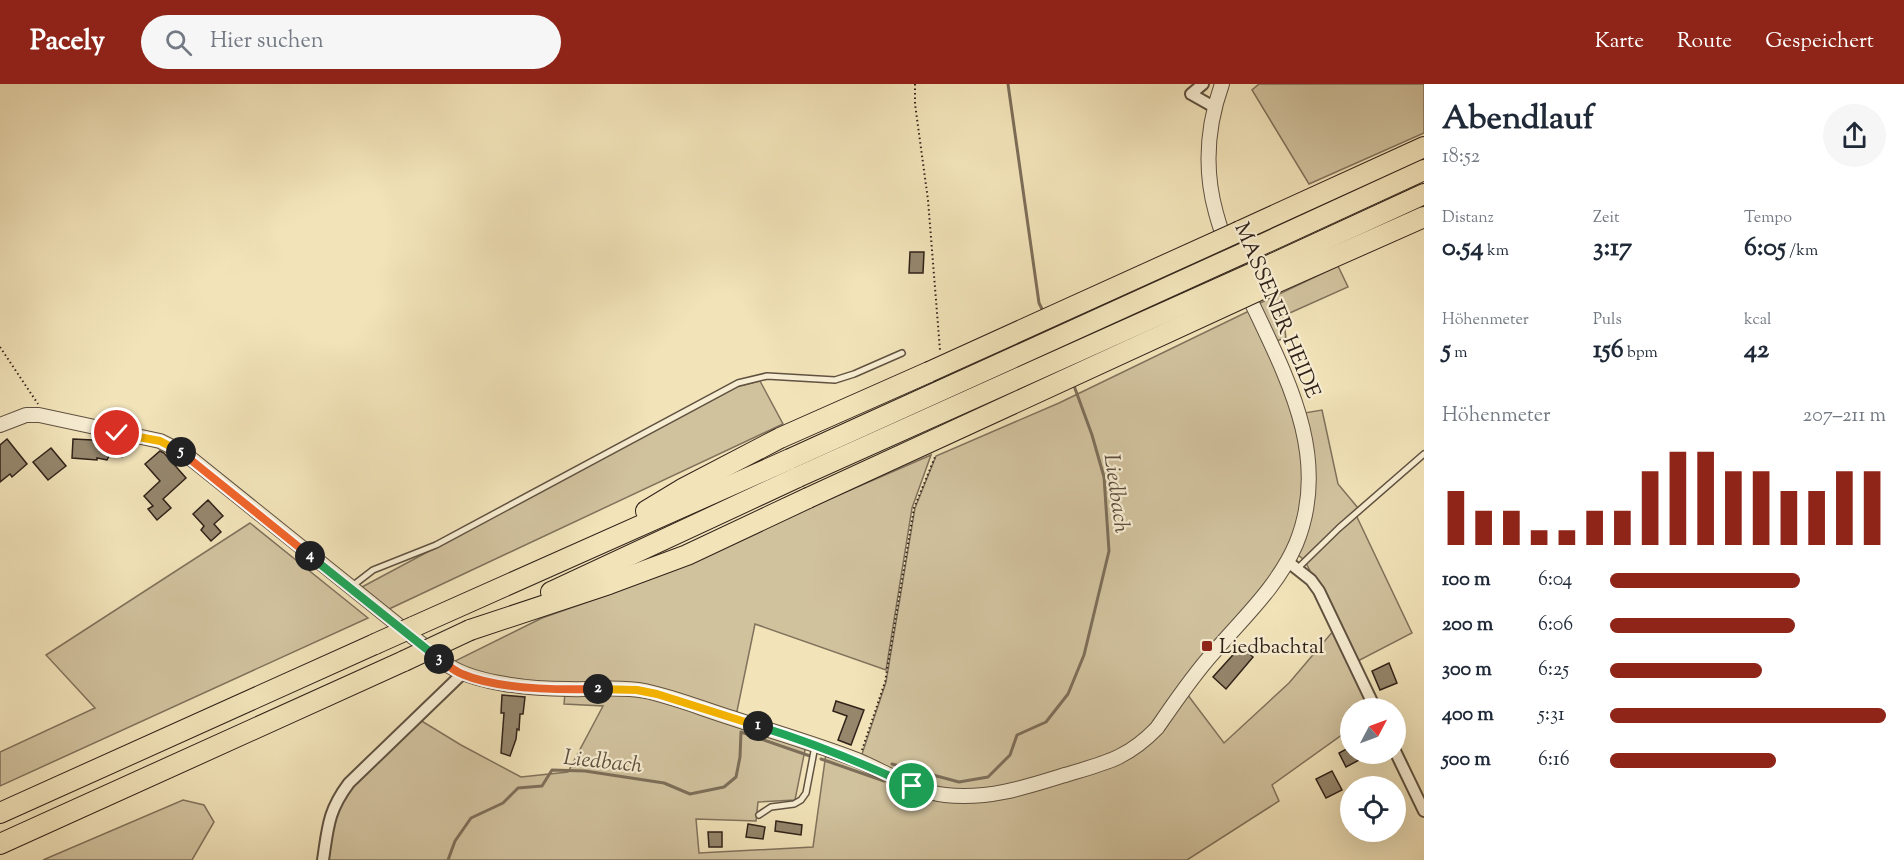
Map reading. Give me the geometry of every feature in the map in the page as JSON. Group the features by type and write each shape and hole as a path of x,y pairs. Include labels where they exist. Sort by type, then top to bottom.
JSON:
{"highway":[{"path":"575,555 684,488 780,438 1424,147"},
{"path":"0,813 790,459 1424,170"},
{"path":"470,630 609,585 687,555 1260,279 1424,194"},
{"path":"0,844 404,661 798,477 1260,279 1424,217"}],"street":[{"path":"1203,84 1191,94 1214,107"},
{"name":"MASSENER HEIDE","path":"0,425 26,415 39,416 160,441 184,453 350,588 462,674 501,684 637,690 657,694 816,745 912,786 943,795 964,796 1012,791 1115,760 1138,746 1157,728 1208,658 1292,565 1306,508 1309,478 1307,452 1291,388 1234,266 1216,214 1209,157 1210,128 1222,84"},
{"path":"1292,565 1311,580 1319,591 1370,698"},
{"path":"323,860 332,810 339,796 349,783 462,674"},
{"path":"1401,764 1424,811"}],"lane":[{"path":"350,588 373,570 435,545 738,383 766,376 835,380 902,353"},
{"name":"MASSENER HEIDE","path":"1292,565 1339,528 1424,454"},
{"path":"759,815 771,807 794,804 801,800 806,793 816,745"}],"path":[{"path":"0,347 38,402 39,416"}],"shaded area":[{"path":"1259,84 1424,84 1424,133 1309,184 1252,90"},
{"path":"1338,266 1348,287 1283,316 1286,338 1276,341 1258,304"},
{"path":"1251,310 1286,391 1302,453 1303,494 1298,522 1283,561 1153,725 1125,750 1011,787 945,791 914,782 861,757 886,682 915,508 936,456 1059,403"},
{"path":"760,381 783,424 389,609 362,587 736,387"},
{"path":"1322,410 1338,484 1358,508 1303,559 1297,554 1314,496 1315,473 1304,413"},
{"path":"931,455 912,508 886,670 755,624 736,716 659,691 501,680 451,663 542,618 613,593"},
{"path":"1356,515 1412,633 1356,662 1306,563"},
{"path":"250,523 368,618 0,786 0,752 95,708 46,655"},
{"path":"1334,630 1367,698 1340,698 1340,736 1272,785 1279,801 1187,860 325,860 328,834 342,798 420,720 521,777 568,772 603,706 564,704 565,693 635,693 806,745 795,800 758,802 756,821 696,819 699,853 813,847 826,753 942,799 1117,764 1187,694 1224,743 1289,683"},
{"path":"183,800 204,805 214,822 192,860 43,860"}],"building":[{"path":"910,252 924,252 923,273 909,273"},
{"path":"7,439 27,464 12,477 10,474 0,482 0,445"},
{"path":"73,439 113,441 125,444 122,457 110,454 107,460 72,458"},
{"path":"51,448 66,466 48,480 33,462"},
{"path":"160,451 186,478 163,499 171,508 157,520 148,509 153,506 144,496 160,481 145,464"},
{"path":"208,500 223,516 214,524 221,532 211,541 201,530 204,526 193,514"},
{"path":"1241,646 1253,657 1226,689 1213,677"},
{"path":"1389,663 1397,683 1380,690 1372,671"},
{"path":"502,695 525,697 523,714 520,714 519,730 517,729 510,756 501,753 504,713 501,713"},
{"path":"836,701 864,710 851,745 838,740 847,716 833,711"},
{"path":"1332,771 1340,791 1326,798 1316,779"},
{"path":"776,821 802,825 801,835 775,831"},
{"path":"748,824 765,827 763,839 746,837"},
{"path":"708,832 722,832 722,847 709,847"}],"waterway":[{"name":"Liedbach","path":"1008,84 1039,303 1044,313"},
{"name":"Liedbach","path":"892,764 959,782 988,777 1010,755 1017,735 1046,722 1068,694 1084,655 1109,551 1104,477 1073,383"},
{"name":"Liedbach","path":"448,860 455,841 471,818 503,803 518,788 542,786 552,770 585,771 664,783 690,794 724,787 736,777 741,732 750,735"},
{"name":"Liedbach","path":"758,738 810,756"},
{"name":"Liedbach","path":"821,759 884,781"}],"place":[{"name":"Liedbachtal","path":"1207,646"}],"route":[{"path":"117,433 160,441 184,453 350,588 462,674 501,684 566,689 617,688 657,694 800,739 858,761 912,786"}]}
